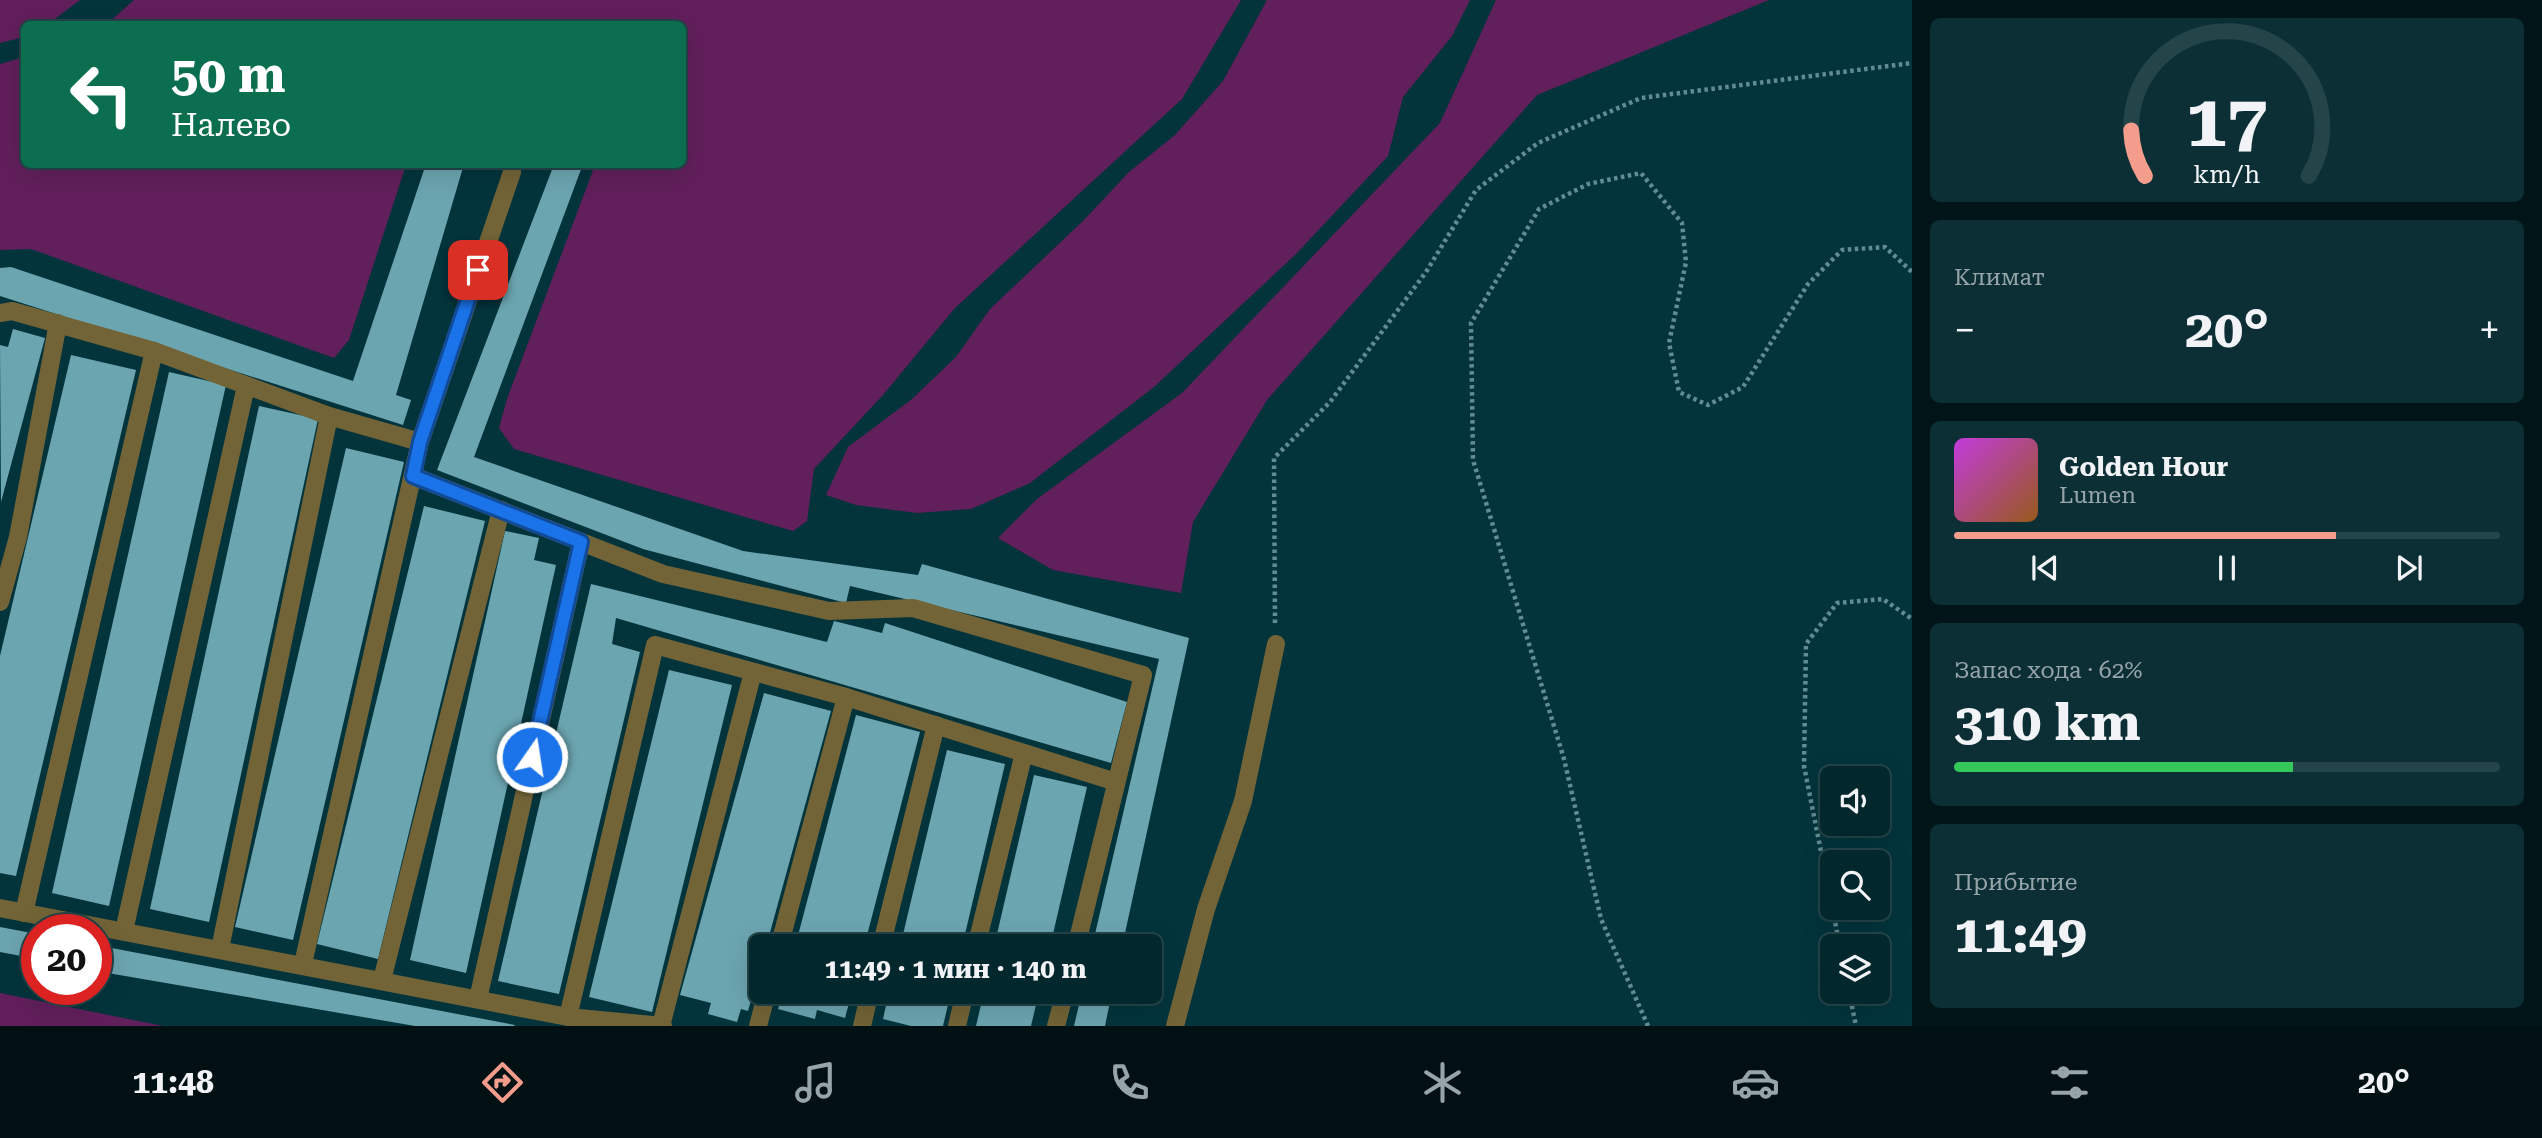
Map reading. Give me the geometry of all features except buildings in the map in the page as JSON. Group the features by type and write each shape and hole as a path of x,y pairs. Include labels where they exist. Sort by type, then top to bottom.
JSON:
{"street":[{"path":"303,964 420,442 512,172"},
{"path":"0,313 12,310 154,351 329,416 420,442"},
{"path":"0,602 18,537 58,323"},
{"path":"24,913 154,351"},
{"path":"124,931 246,386"},
{"path":"220,949 329,416"},
{"path":"413,476 663,574 829,611 913,608 1143,675 1079,934"},
{"path":"382,980 501,510"},
{"path":"478,999 581,542"},
{"path":"1175,1026 1206,909 1243,801 1276,644"},
{"path":"568,1017 655,645 846,697 1116,782"},
{"path":"0,908 303,964 568,1017 662,1026 753,672"},
{"path":"782,934 846,697"},
{"path":"884,934 936,725"},
{"path":"979,934 1024,753"},
{"path":"758,1026 764,1004"},
{"path":"862,1026 867,1004"},
{"path":"957,1026 962,1004"},
{"path":"1056,1026 1062,1004"}],"path":[{"path":"1276,644 1274,457 1331,402 1426,272 1476,190 1538,143 1641,98 1912,63"},
{"path":"1648,1026 1601,919 1563,759 1473,460 1471,323 1538,208 1588,184 1641,173 1682,223 1686,262 1669,343 1679,392 1708,405 1743,387 1808,284 1842,250 1885,247 1912,272"},
{"path":"1837,934 1804,766 1806,644 1837,603 1883,599 1912,619"},
{"path":"1851,1004 1856,1026"}],"shaded area":[{"path":"0,0 80,0 52,21 21,21 21,38 0,43"},
{"path":"134,0 1241,0 1182,99 955,308 883,395 814,469 807,521 793,531 514,449 499,428 507,399 594,168 686,168 686,21 110,21"},
{"path":"1267,0 1470,0 1452,36 1403,97 1388,156 1296,254 1154,387 1030,483 971,509 917,513 856,505 826,495 848,447 912,399 956,357 990,309 1084,220 1129,172 1175,135 1223,81"},
{"path":"1496,0 1769,0 1537,95 1267,400 1193,522 1181,593 1053,570 998,538 1037,499 1182,393 1440,123"},
{"path":"21,58 21,168 405,168 349,340 334,358 31,249 0,250 0,64"},
{"path":"0,993 21,997 21,1005 59,1005 163,1026 0,1026"}],"route":[{"path":"478,270 420,442 413,476 581,542 532,757"}]}
